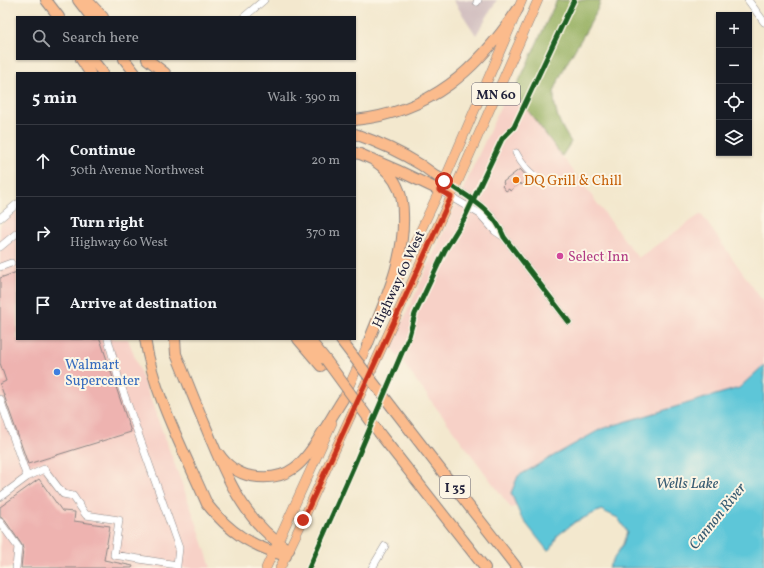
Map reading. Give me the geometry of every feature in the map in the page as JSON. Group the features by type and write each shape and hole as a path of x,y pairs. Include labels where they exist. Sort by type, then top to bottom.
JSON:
{"highway":[{"path":"42,0 52,16"},
{"path":"46,0 58,16"},
{"path":"78,0 90,16"},
{"path":"87,0 102,16"},
{"path":"356,120 396,112 423,101 441,91 456,80 486,52 496,41 520,5"},
{"path":"82,60 89,72"},
{"path":"93,60 102,72"},
{"path":"125,60 134,72"},
{"path":"148,60 164,72"},
{"path":"356,134 395,151 420,165 441,185"},
{"path":"356,153 441,185 453,192"},
{"path":"367,346 396,269 400,251 403,220 400,191 395,181 385,169 372,158"},
{"path":"145,340 149,362 163,403 207,504 229,529 252,544 276,548 287,553"},
{"path":"175,340 176,354 222,468 234,491 276,548"},
{"path":"299,340 324,363"},
{"path":"310,340 324,363"},
{"name":"I 35","path":"341,340 518,568"},
{"path":"350,340 392,407"},
{"name":"I 35","path":"324,363 485,568"},
{"path":"212,444 220,457 226,463 247,475 271,477 283,474 294,469 311,453 343,399"}],"main road":[{"name":"Highway 60 West","path":"280,568 453,192 538,0"},
{"name":"Highway 60 West","path":"266,568 441,185 520,5"}],"street":[{"path":"245,16 264,0"},
{"path":"748,0 764,22"},
{"path":"516,153 533,176 540,179"},
{"path":"453,192 485,209 500,227 504,237 569,322"},
{"path":"0,218 16,205"},
{"path":"0,247 16,234"},
{"path":"0,267 10,263"},
{"path":"0,497 27,477 44,469 64,494 73,496 86,515 119,520 114,555 177,567 179,548 119,380 108,340"},
{"path":"0,399 27,477"},
{"path":"0,522 18,547 16,568"},
{"path":"372,568 385,546"}],"shaded area":[{"path":"453,0 497,0 476,35"},
{"path":"510,86 638,258 701,214 764,303 764,380 635,479 511,508 391,347"},
{"path":"16,212 16,340 128,340 198,527 211,568 0,568 0,225"}],"green space":[{"path":"557,0 601,0 592,20 559,79 554,94 557,114 564,131 571,142 562,156 514,92"}],"water":[{"name":"Wells Lake","path":"764,365 764,568 608,568 623,544 627,532 618,518 601,510 575,522 557,536 551,549 547,550 521,517 511,493 518,476 601,429 739,388"}],"building":[{"name":"DQ Grill & Chill","path":"520,169 529,179 521,185 520,183 510,191 509,189 506,191 502,186 504,184 503,182"},
{"name":"Walmart Supercenter","path":"16,272 16,340 100,340 131,432 28,464 0,384 6,381 0,363 0,278"},
{"path":"39,479 62,511 75,512 74,521 110,526 104,560 133,566 132,568 21,568 22,545 4,519 0,517 0,507"}],"cycle path":[{"path":"309,568 409,336 415,314 445,250 464,219 502,139 514,127 574,0"},
{"path":"455,188 484,208 490,214 504,237 569,322"}],"place":[{"name":"DQ Grill & Chill","path":"516,180"},
{"name":"Select Inn","path":"560,256"},
{"name":"Walmart Supercenter","path":"57,372"}],"route":[{"path":"303,520 451,197 439,190 444,181"}],"water label":[{"name":"Cannon River","path":"717,516"}]}
